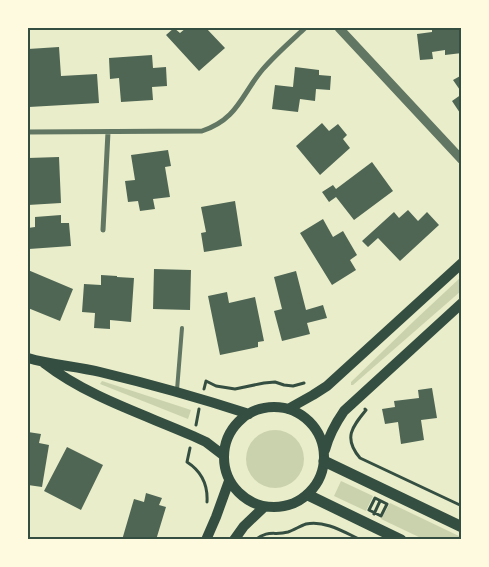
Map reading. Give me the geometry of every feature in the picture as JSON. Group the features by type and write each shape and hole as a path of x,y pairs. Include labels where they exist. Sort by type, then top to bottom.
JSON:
{"main road":[{"path":"288,409 327,386 461,263"},
{"path":"324,457 319,434 313,426 298,412 275,407 261,408 238,421 230,431 225,442 223,455 224,469 230,481 238,493 250,502 264,507 276,508 299,502 308,495 320,479 328,438 344,411 462,303"},
{"path":"28,358 43,363 92,370 202,399 249,414"},
{"path":"43,363 54,372 79,386 206,442 223,455"},
{"path":"324,457 462,527"},
{"path":"206,540 230,481"},
{"path":"308,495 401,540"},
{"path":"234,540 244,526 264,507"}],"street":[{"path":"28,132 202,131 209,129 234,112 263,69 279,51 305,28"},
{"path":"339,28 462,160"},
{"path":"103,230 108,132"}],"lane":[{"path":"177,393 182,328"}],"path":[{"path":"204,509 207,501 205,485 198,471 187,462 206,382 235,389 275,382 293,386 310,381"},
{"path":"355,400 366,410 353,426 351,432 352,446 360,458 462,506"},
{"path":"375,498 387,504 381,516 369,510 375,498"},
{"path":"376,510 379,504"},
{"path":"255,540 264,534 288,532 304,524 317,523 325,524 361,540"}],"green space":[{"path":"461,277 461,291 351,385 351,382"},
{"path":"102,381 191,410 188,419 100,384"},
{"path":"275,430 291,435 299,443 304,459 299,475 291,483 275,488 259,483 251,475 246,459 251,443 259,435"},
{"path":"341,481 373,496 366,511 334,496"},
{"path":"390,503 461,537 461,539 423,539 381,519"}],"building":[{"path":"174,28 180,33 186,28 206,28 225,48 199,71 166,35"},
{"path":"432,28 462,28 462,53 445,55 445,50 432,52 433,59 420,60 417,34 432,32"},
{"path":"59,47 61,76 97,74 99,103 29,107 28,49"},
{"path":"152,55 153,68 166,67 167,86 152,87 153,100 121,102 119,78 110,79 109,58"},
{"path":"295,67 319,70 319,75 331,76 330,90 316,89 315,101 300,99 298,112 272,109 275,85 293,87"},
{"path":"462,75 462,93 453,80"},
{"path":"462,94 462,116 452,101"},
{"path":"322,123 329,131 338,124 347,135 343,139 350,148 320,175 296,146"},
{"path":"168,150 171,166 165,167 170,197 153,199 155,209 140,211 138,201 128,202 125,181 135,180 131,155"},
{"path":"59,157 61,203 28,205 28,158"},
{"path":"372,162 393,191 354,220 336,197 329,202 322,192 333,185 336,189"},
{"path":"235,201 242,246 204,252 201,233 206,232 201,207"},
{"path":"408,210 418,221 427,212 439,225 400,261 378,238 368,247 362,241 394,212 399,218"},
{"path":"61,215 61,223 69,223 71,246 29,249 28,228 35,227 35,217"},
{"path":"323,219 333,237 343,231 357,255 350,260 356,270 332,285 300,233"},
{"path":"154,269 191,270 190,310 153,309"},
{"path":"28,270 73,289 60,321 28,308"},
{"path":"296,271 306,310 323,305 327,318 307,323 310,334 282,341 274,311 282,309 274,277"},
{"path":"101,275 134,278 131,322 110,320 110,329 94,328 95,313 82,312 84,284 101,285"},
{"path":"227,292 229,303 255,297 264,341 258,342 258,347 220,355 208,296"},
{"path":"432,388 437,418 421,420 424,440 401,444 398,422 385,424 382,409 395,407 394,401 419,398 418,390"},
{"path":"28,432 41,434 39,443 49,445 42,487 28,485"},
{"path":"67,447 103,465 81,510 44,491"},
{"path":"146,493 162,498 159,505 166,507 156,540 122,540 134,499 144,502"}]}
